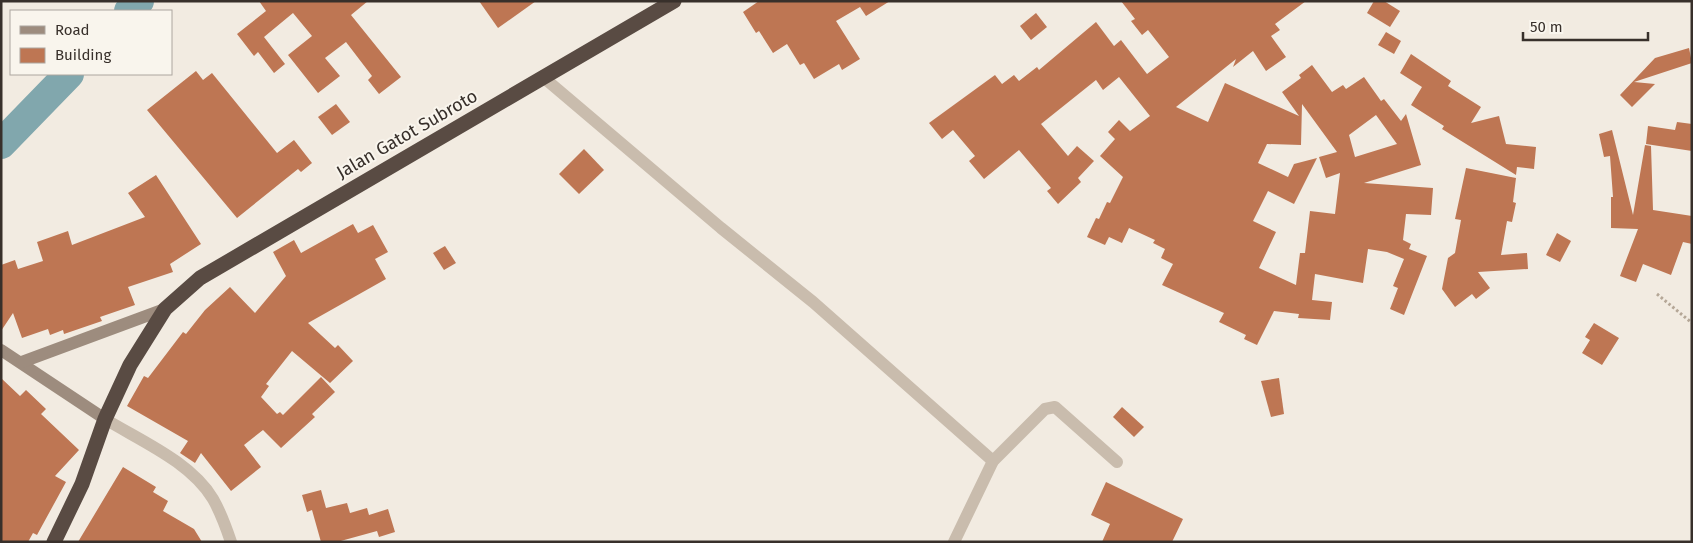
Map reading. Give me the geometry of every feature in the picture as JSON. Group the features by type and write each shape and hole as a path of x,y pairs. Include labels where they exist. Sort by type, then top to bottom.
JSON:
{"highway":[{"name":"Jalan Gatot Subroto","path":"54,542 82,484 106,420 130,365 165,309 200,278 238,254 674,1"}],"street":[{"path":"543,77 812,302 993,461"},
{"path":"22,362 165,309"},
{"path":"1,350 22,362 65,394 175,462 199,480 213,498 225,521 231,542"},
{"path":"954,542 993,461 1045,409 1055,407 1118,462"}],"path":[{"path":"1658,294 1692,323"}],"building":[{"path":"259,1 368,1 351,15 401,77 379,94 368,80 372,76 346,42 325,58 340,76 318,93 288,55 312,36 293,13 264,37 285,64 274,73 258,52 254,56 237,34 266,11"},
{"path":"479,1 536,1 498,28"},
{"path":"759,1 890,1 866,16 860,7 836,21 860,59 842,70 839,64 814,79 804,63 800,65 787,44 773,53 759,31 756,33 743,12"},
{"path":"1121,1 1306,1 1275,24 1280,30 1271,36 1286,57 1266,71 1253,51 1233,67 1236,59 1176,107 1208,122 1225,83 1299,116 1282,92 1301,78 1299,75 1312,65 1332,92 1343,85 1346,89 1364,77 1381,101 1384,99 1401,121 1406,114 1421,165 1364,183 1433,188 1431,215 1406,214 1403,240 1411,244 1409,249 1427,256 1404,315 1390,309 1398,288 1393,286 1404,259 1387,252 1368,249 1363,283 1315,274 1312,300 1332,302 1330,320 1298,318 1299,314 1274,311 1257,345 1244,339 1246,335 1219,322 1224,313 1162,285 1173,264 1161,258 1165,249 1153,243 1155,240 1129,228 1122,243 1109,237 1105,245 1087,237 1096,218 1099,219 1107,202 1110,203 1123,177 1100,156 1115,139 1108,132 1119,120 1130,131 1150,116 1119,77 1103,90 1096,80 1041,124 1068,156 1077,146 1094,161 1078,178 1081,182 1058,204 1047,191 1051,188 1019,150 984,179 969,161 975,156 953,130 942,139 929,123 995,75 1002,84 1014,75 1019,81 1037,67 1039,70 1096,22 1114,46 1121,40 1147,74 1169,57 1148,30 1142,35 1131,21 1135,19","holes":["1302,104 1337,152 1319,157 1326,178 1340,173 1335,214 1310,211 1305,253 1300,253 1296,285 1259,268 1276,232 1253,221 1268,191 1294,204 1317,158 1294,164 1288,177 1258,163 1267,144 1301,145","1376,115 1397,144 1355,157 1349,135"]},
{"path":"1374,1 1384,1 1400,11 1390,27 1367,13"},
{"path":"1036,13 1047,27 1031,40 1020,26"},
{"path":"1386,32 1401,41 1394,54 1378,45"},
{"path":"1689,48 1692,63 1634,82 1655,84 1632,107 1620,95 1655,58"},
{"path":"1411,54 1451,81 1448,86 1481,107 1471,123 1499,116 1506,144 1536,147 1534,169 1517,167 1516,175 1442,129 1444,126 1411,105 1422,87 1400,73"},
{"path":"196,71 203,80 212,73 277,153 294,140 312,163 301,172 298,169 237,218 147,110"},
{"path":"336,104 350,122 332,135 318,117"},
{"path":"1677,122 1692,124 1692,151 1646,144 1648,126 1675,130"},
{"path":"1612,130 1633,215 1645,145 1651,146 1653,210 1692,216 1692,244 1683,242 1671,275 1643,264 1636,282 1620,276 1638,229 1611,228 1611,197 1613,197 1610,156 1604,157 1599,134"},
{"path":"584,149 604,170 579,194 559,174"},
{"path":"1466,168 1516,178 1513,202 1516,203 1512,222 1507,221 1501,255 1527,253 1528,269 1478,272 1490,288 1476,299 1472,294 1455,307 1442,289 1448,258 1455,253 1461,220 1455,219"},
{"path":"156,175 201,244 170,264 173,272 128,287 135,305 100,317 102,321 64,334 63,330 50,335 48,329 22,338 13,313 1,331 1,265 15,260 18,269 43,261 37,242 68,231 72,245 145,217 128,193"},
{"path":"353,224 358,233 373,225 388,252 375,259 386,279 308,323 335,348 338,345 353,361 330,383 292,351 266,384 269,386 261,397 277,414 280,412 283,415 321,377 335,392 312,414 315,417 281,448 263,430 244,445 261,467 231,491 201,453 195,463 180,453 188,441 127,406 144,376 148,378 183,332 186,334 205,310 230,287 255,313 286,276 273,252 294,240 301,253"},
{"path":"1557,233 1571,241 1560,262 1546,255"},
{"path":"445,246 456,263 444,270 433,253"},
{"path":"1594,323 1619,338 1602,365 1582,353 1590,340 1585,337"},
{"path":"1,378 20,396 26,390 46,409 41,414 79,450 55,476 66,482 37,535 33,533 28,542 1,542"},
{"path":"1279,378 1284,414 1271,417 1261,381"},
{"path":"1122,407 1144,427 1134,437 1113,417"},
{"path":"123,467 156,487 153,492 168,501 163,511 194,529 202,542 78,542"},
{"path":"1106,482 1183,519 1172,542 1102,542 1110,524 1091,515"},
{"path":"321,490 326,508 347,503 350,513 367,508 369,515 388,509 395,532 379,537 377,531 337,542 321,542 312,510 307,512 302,495"}],"waterway":[{"path":"130,10 139,1"},
{"path":"1,144 68,75"}]}
